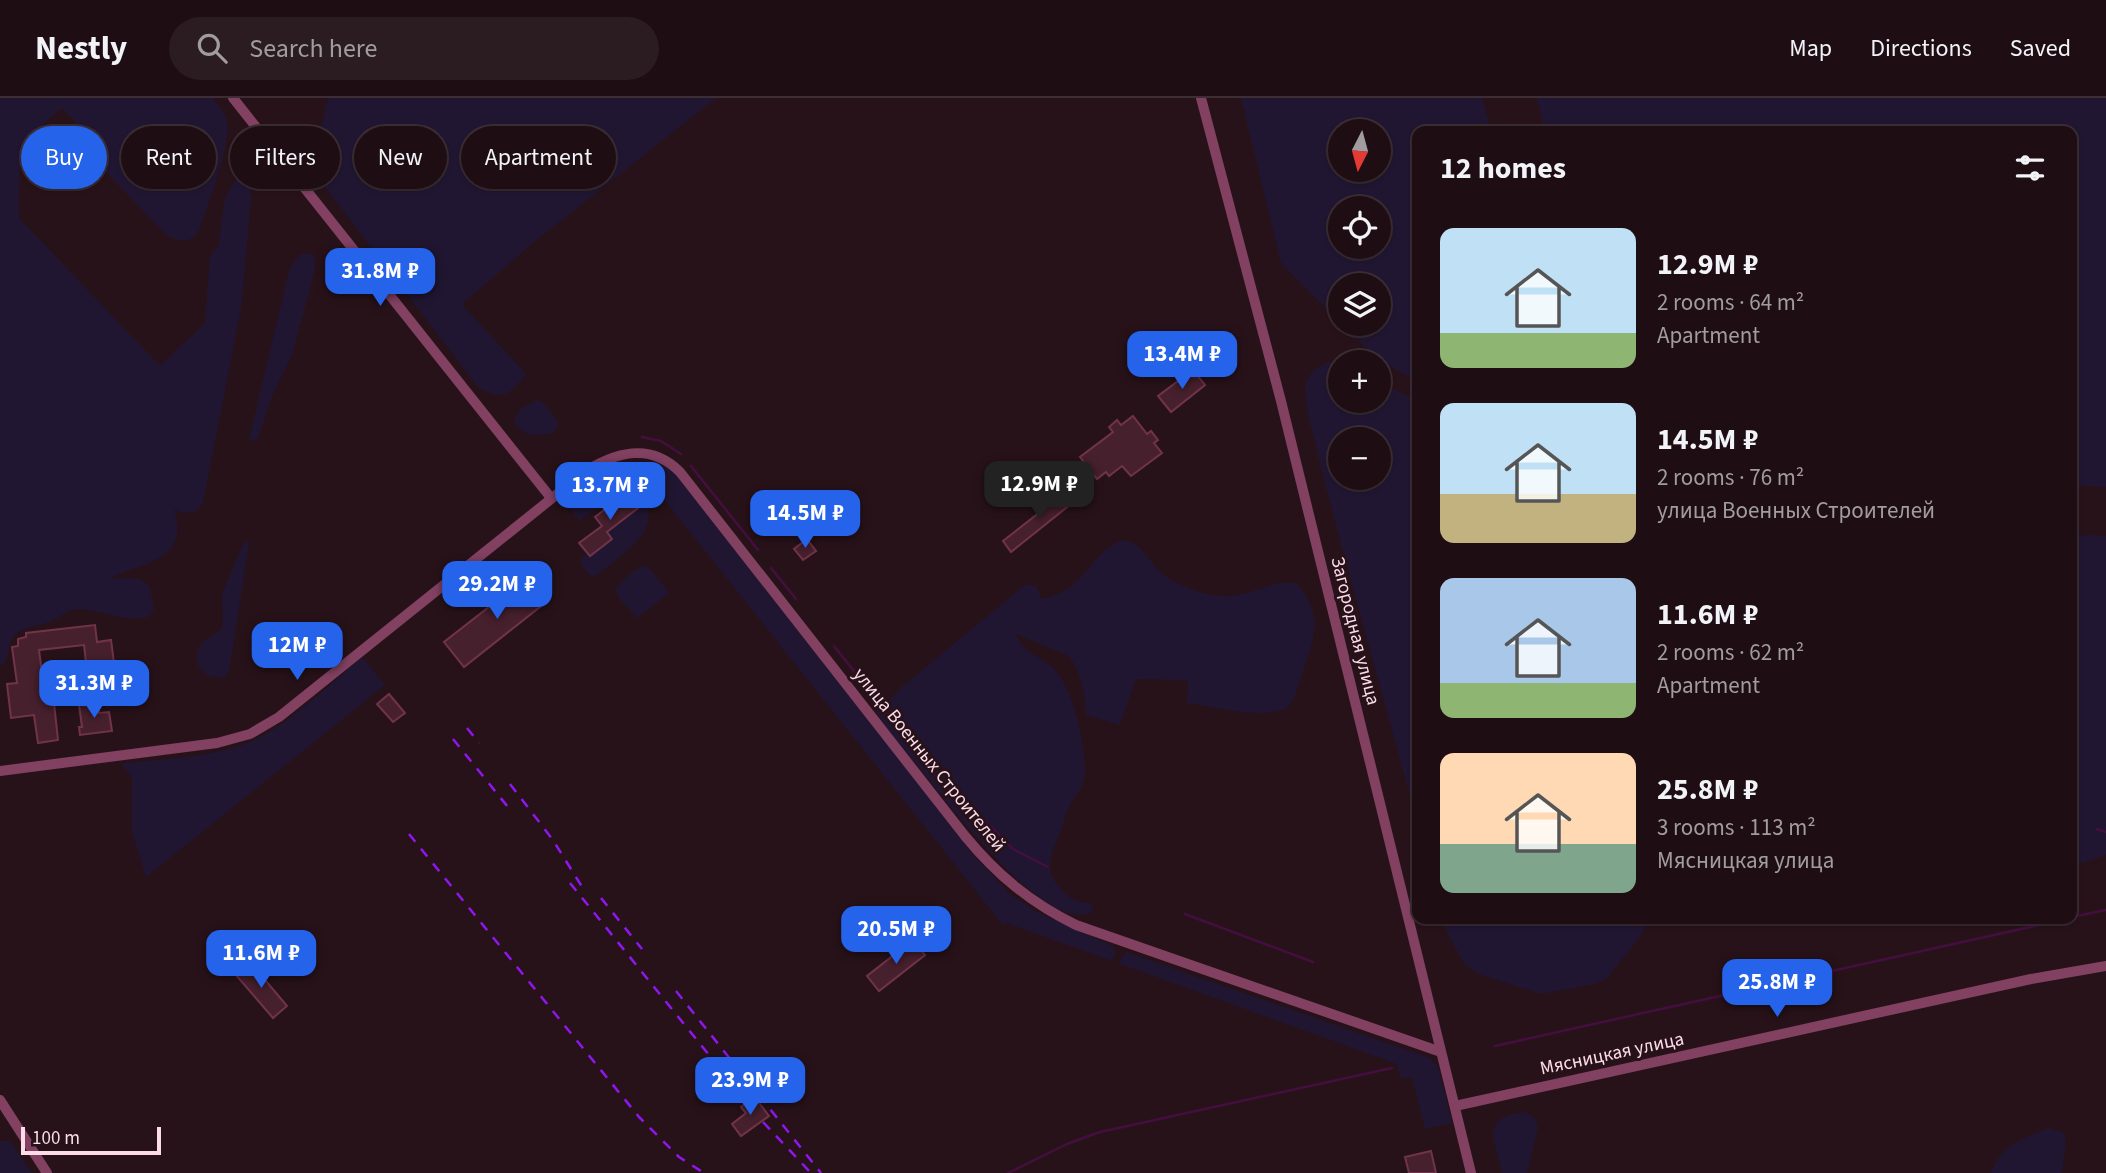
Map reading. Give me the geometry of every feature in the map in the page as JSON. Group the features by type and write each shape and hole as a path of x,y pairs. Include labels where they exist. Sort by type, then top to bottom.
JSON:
{"street":[{"path":"233,98 551,498"},
{"name":"Загородная улица","path":"1201,98 1277,384 1471,1173"},
{"name":"улица Военных Строителей","path":"0,771 207,745 250,734 279,717 586,471 610,458 640,452 665,459 687,480 965,836 1013,887 1032,901 1076,925 1441,1052"},
{"name":"Мясницкая улица","path":"1455,1107 2031,979 2106,965"},
{"path":"0,1100 47,1173"}],"shaded area":[{"path":"0,98 213,98 223,112 228,131 216,180 216,126 121,126 121,188 107,173 107,126 79,126 62,108 42,126 21,126 19,218 160,366 205,323 210,256 218,246 225,199 230,189 252,189 241,308 203,503 195,512 183,513 174,509 176,539 161,557 109,578 140,579 150,587 154,609 150,616 141,618 79,609 70,611 53,621 18,632 11,641 5,663 0,665"},
{"path":"328,98 716,98 616,177 616,126 461,126 461,189 601,189 462,304 526,374 515,387 500,395 478,387 327,189 340,189 340,126 322,126"},
{"path":"1241,98 1482,98 1490,126 1412,126 1412,379 1391,367 1391,350 1368,350 1354,336 1391,336 1391,273 1328,273 1328,311 1281,263"},
{"path":"1537,98 2106,98 2106,487 2077,485 2077,126 1544,126"},
{"path":"122,189 213,189 200,228 194,237 177,240 167,236"},
{"path":"301,254 312,254 315,258 314,274 292,355 272,396 258,438 251,442 249,439 290,267"},
{"path":"1328,362 1328,413 1391,413 1391,388 1412,398 1412,800 1335,522 1307,410 1305,383 1314,370"},
{"path":"535,401 541,401 558,421 557,428 552,433 530,434 517,427 514,422 519,410"},
{"path":"665,464 675,473 976,858 1009,893 1035,911 1113,946 1115,952 1112,961 1007,923 1003,925 647,478"},
{"path":"607,472 618,473 629,483 580,521 566,504"},
{"path":"640,493 647,506 645,529 629,549 597,575 591,576 581,565 581,560 587,553 590,556 612,539 607,532 642,505 635,496"},
{"path":"2077,536 2106,536 2106,855 2077,864"},
{"path":"245,540 249,544 229,671 225,677 212,677 199,667 197,655 201,644 223,626 222,594"},
{"path":"1123,540 1142,550 1167,577 1206,594 1236,595 1286,582 1296,583 1312,608 1314,632 1295,694 1289,706 1283,710 1260,713 1187,703 1188,680 1136,679 1120,725 1086,715 1082,684 1069,656 1016,634 1023,646 1054,669 1061,678 1080,732 1085,777 1070,804 1050,860 1051,874 1060,888 1074,900 1093,905 1091,912 1072,914 1049,904 997,860 895,739 876,710 879,703 890,699 1026,584 1037,587 1041,599 1056,595 1078,580 1102,553"},
{"path":"644,566 651,570 669,593 637,618 619,598 615,588 635,570"},
{"path":"362,657 385,685 146,877 132,833 132,777 121,764 210,753 255,739 304,707"},
{"path":"1441,924 1647,924 1641,936 1605,980 1541,994 1476,973 1463,962"},
{"path":"1126,952 1430,1058 1438,1067 1452,1123 1425,1129 1412,1077 1401,1079 1397,1064 1118,963"},
{"path":"1526,1112 1536,1120 1538,1128 1527,1173 1502,1173 1494,1140 1496,1124 1511,1115"},
{"path":"2048,1128 2063,1132 2066,1139 2062,1173 1991,1173 2000,1156 2014,1144"},
{"path":"0,1141 10,1141 32,1173 0,1173"}],"building":[{"path":"1193,370 1205,385 1171,412 1158,396"},
{"path":"1133,416 1147,434 1151,431 1158,440 1154,443 1162,453 1131,476 1122,466 1109,476 1106,472 1097,479 1080,457 1113,432 1109,427 1117,420 1121,425"},
{"path":"630,490 642,505 607,532 612,539 590,556 579,543 602,526 595,517"},
{"path":"1068,490 1076,500 1011,552 1003,541"},
{"path":"807,539 816,551 803,560 794,549"},
{"path":"531,574 550,599 464,667 444,642"},
{"path":"95,625 97,642 111,640 117,686 89,689 84,645 39,650 46,704 54,703 58,740 38,743 34,715 11,718 7,684 17,683 12,647 18,646 18,639 26,637 26,633"},
{"path":"389,694 405,713 393,722 377,704"},
{"path":"98,703 99,713 109,712 112,731 80,735 79,727 82,727 79,705"},
{"path":"913,940 925,955 879,991 867,976"},
{"path":"250,962 287,1006 273,1018 235,974"},
{"path":"754,1096 769,1116 741,1136 732,1124 746,1113 741,1107"},
{"path":"1431,1151 1436,1173 1409,1173 1405,1157"}],"waterway":[{"path":"642,437 661,441 681,454"},
{"path":"691,466 758,550"},
{"path":"771,568 796,599"},
{"path":"834,646 865,685"},
{"path":"873,696 941,783 965,800 1013,849 1048,867"},
{"path":"2097,829 2106,832"},
{"path":"2077,916 2106,910"},
{"path":"1185,914 1313,962"},
{"path":"1495,1046 2044,924"},
{"path":"1008,1173 1067,1144 1100,1132 1392,1068"}],"railway":[{"path":"467,728 479,743"},
{"path":"453,739 512,812"},
{"path":"510,784 553,840 584,890"},
{"path":"409,834 639,1117 679,1157 704,1173"},
{"path":"570,883 747,1102"},
{"path":"601,898 642,949"},
{"path":"676,991 821,1173"},
{"path":"763,1122 811,1173"}]}
